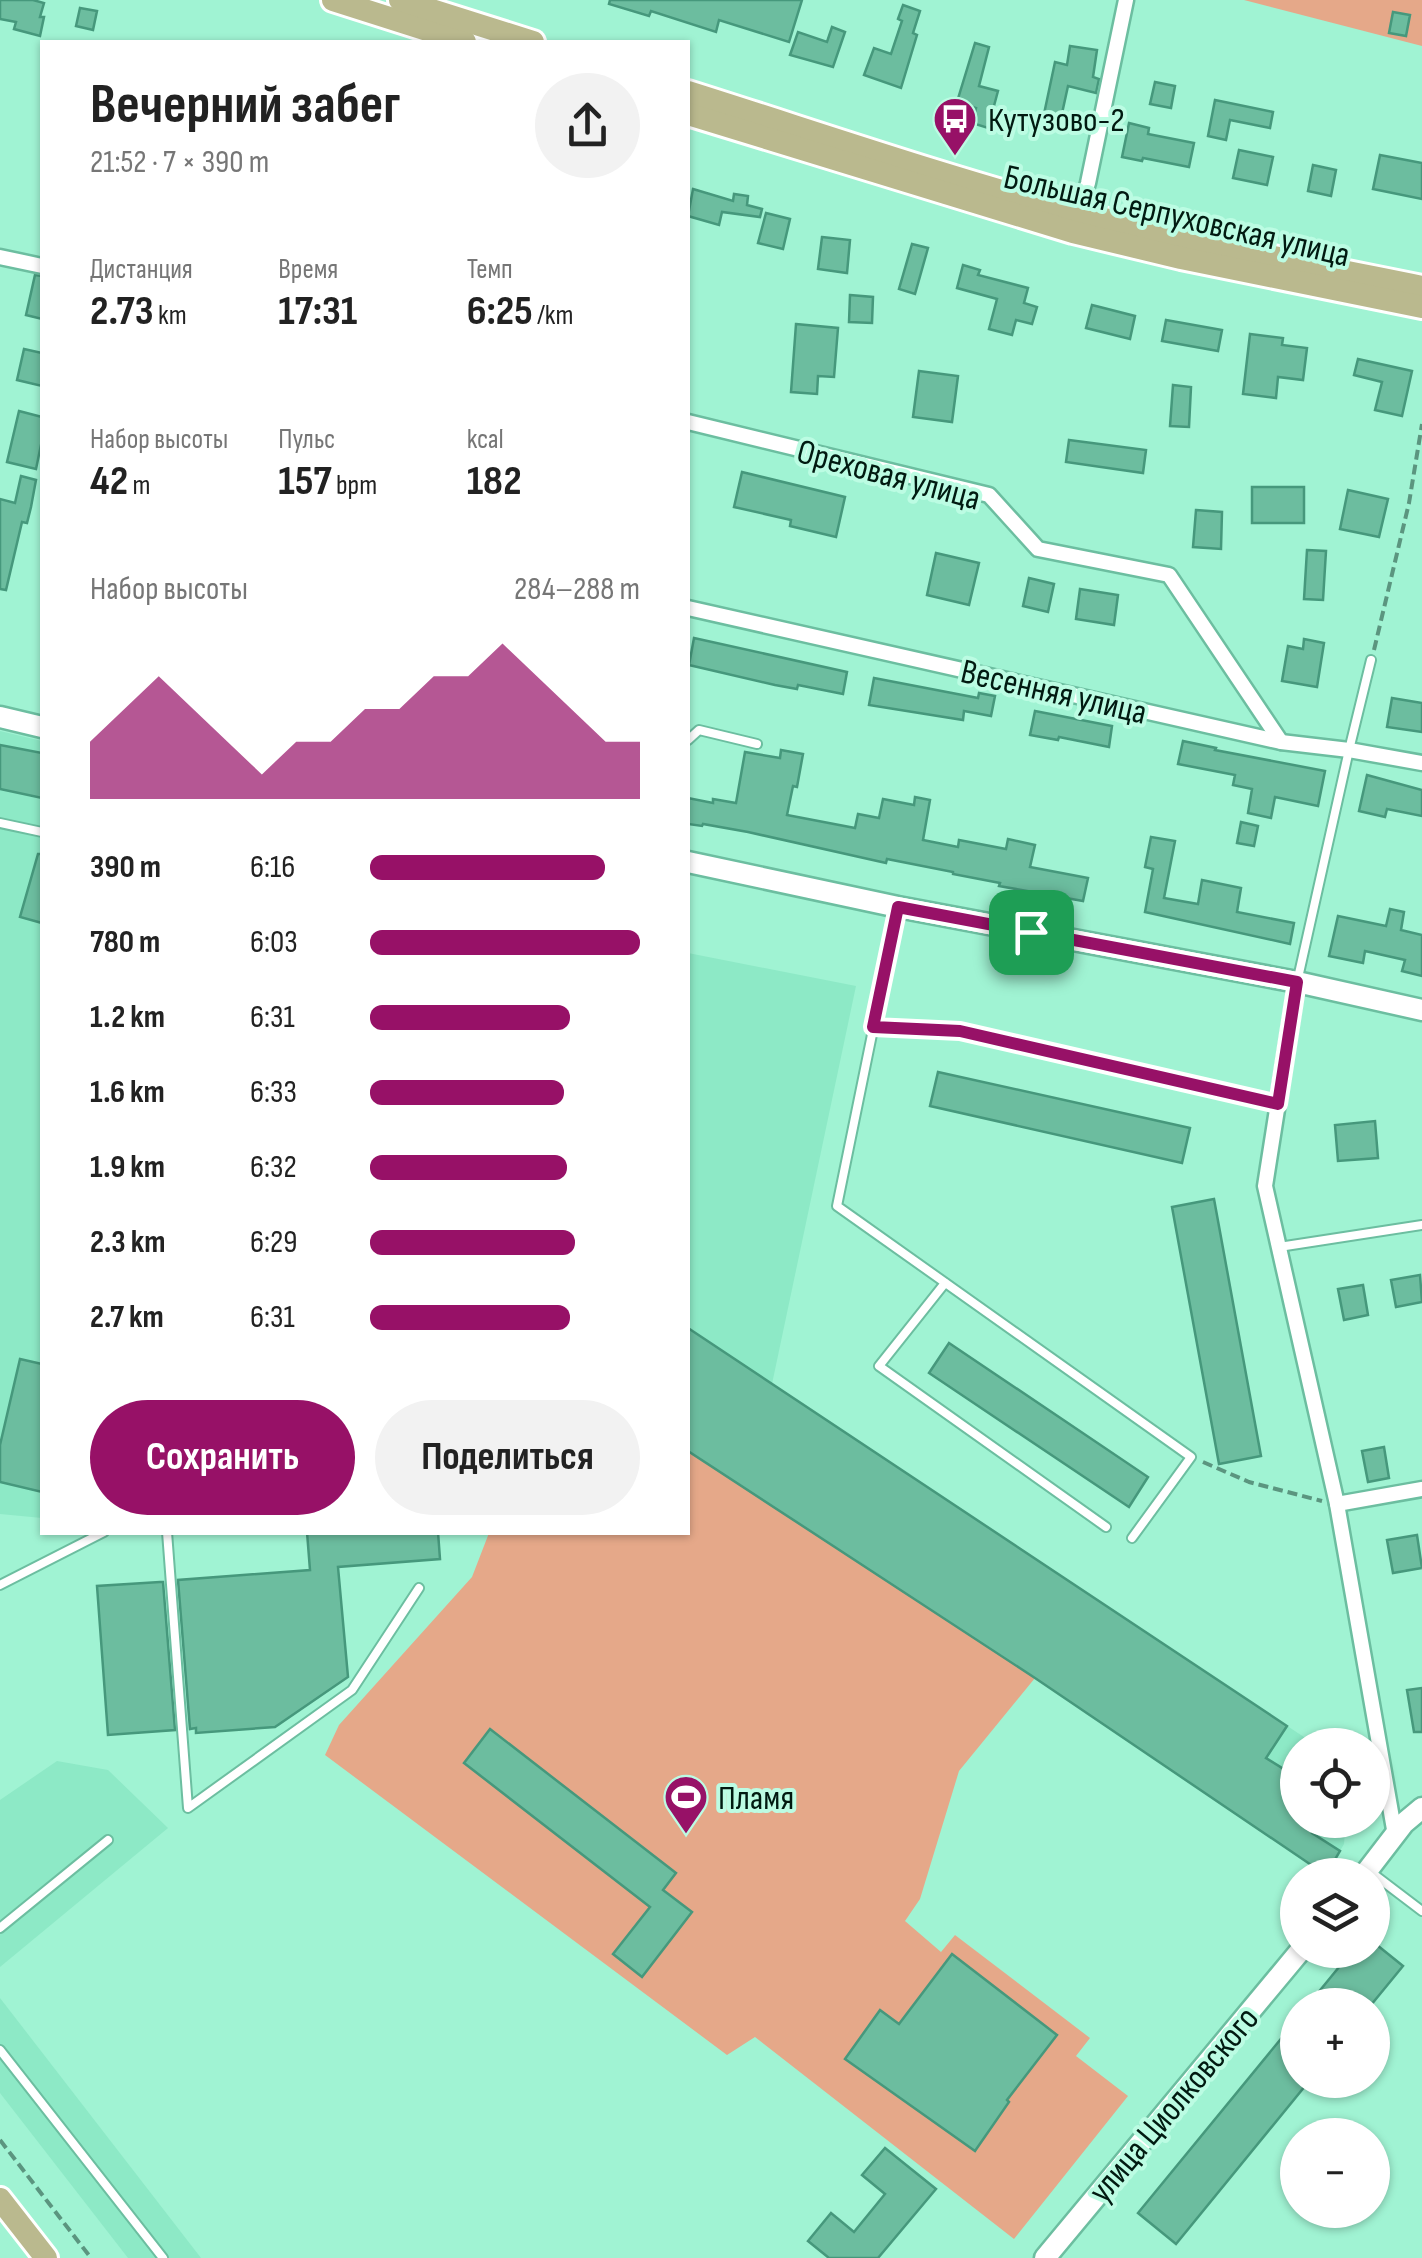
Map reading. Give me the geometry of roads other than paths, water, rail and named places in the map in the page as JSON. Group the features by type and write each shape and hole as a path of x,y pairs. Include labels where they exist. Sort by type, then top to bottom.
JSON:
{"main road":[{"path":"333,0 459,40"},
{"path":"400,0 527,40"},
{"name":"Большая Серпуховская улица","path":"690,93 1079,212 1422,287"},
{"name":"Большая Серпуховская улица","path":"690,115 1073,232 1422,308"},
{"path":"0,2199 46,2258"}],"street":[{"path":"1079,212 1126,0"},
{"path":"0,256 40,266"},
{"name":"Ореховая улица","path":"690,422 989,495 1038,549 1169,575 1281,742"},
{"name":"Весенняя улица","path":"690,608 1281,742 1422,763"},
{"path":"0,717 40,727"},
{"path":"690,862 1422,1010"},
{"path":"1297,982 1265,1186 1337,1504 1394,1835"},
{"path":"1337,1504 1422,1489"},
{"path":"1377,1858 1422,1808"},
{"name":"улица Циолковского","path":"1045,2258 1286,1968"}],"lane":[{"path":"1297,982 1371,660"},
{"path":"690,738 698,730 757,744"},
{"path":"0,823 40,832"},
{"path":"898,907 837,1206 1192,1456 1132,1538"},
{"path":"960,1031 1278,1104"},
{"path":"1279,1246 1422,1225"},
{"path":"945,1283 879,1366 1106,1526"},
{"path":"0,1585 98,1535"},
{"path":"167,1535 188,1808 352,1690 420,1588"},
{"path":"0,1928 108,1840"},
{"path":"1390,1888 1420,1907"},
{"path":"0,2050 163,2258"}],"place":[{"name":"Кутузово-2","path":"955,157"},
{"name":"Пламя","path":"686,1835"}]}
